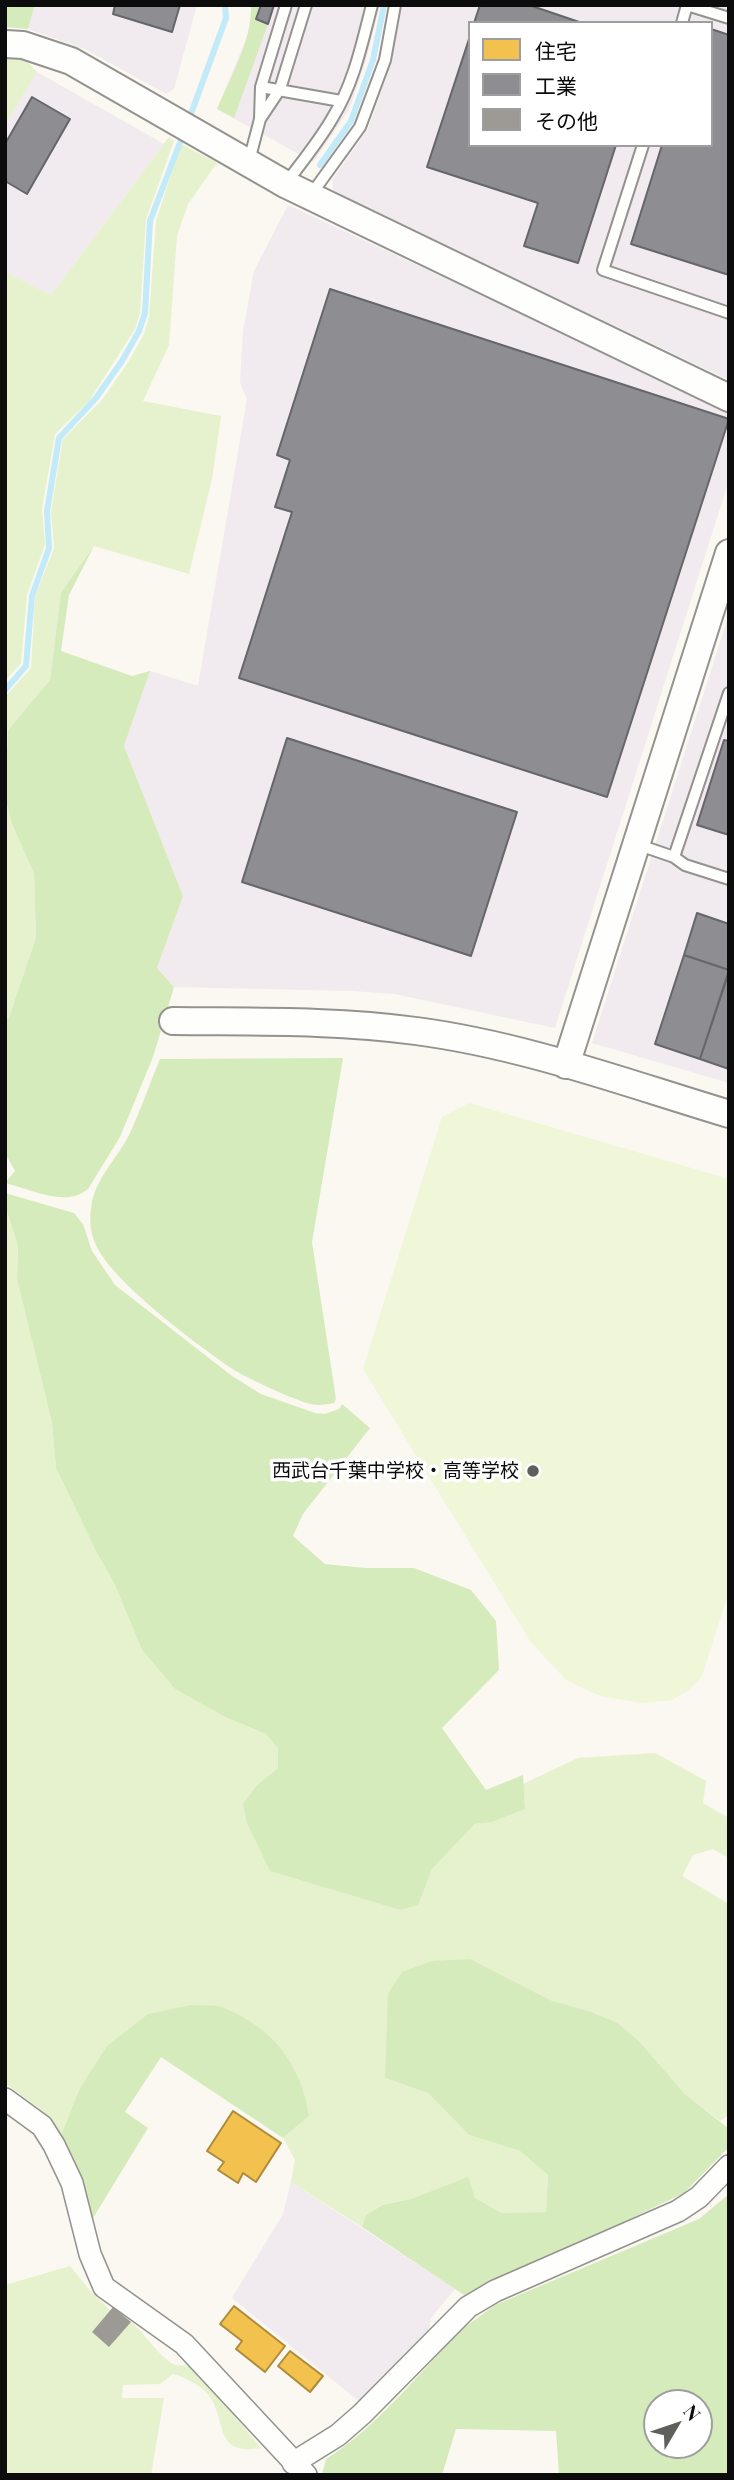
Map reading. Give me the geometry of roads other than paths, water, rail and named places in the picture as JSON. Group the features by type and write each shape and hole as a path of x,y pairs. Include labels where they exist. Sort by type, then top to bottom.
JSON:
{"street":[{"path":"5,44 23,45 71,61 285,184 729,398"},
{"path":"566,1065 729,553"},
{"path":"173,1021 366,1025 484,1042 729,1114"},
{"path":"5,2099 42,2126 54,2145 72,2183 90,2254 104,2287 184,2344 300,2469 362,2414 468,2307 495,2291 678,2211 699,2197 729,2166"}],"lane":[{"path":"248,163 260,119 261,87 286,5"},
{"path":"260,119 280,89 306,5"},
{"path":"285,184 333,118 341,102 360,55 372,5"},
{"path":"310,196 360,127 385,60 395,5"},
{"path":"687,5 729,18"},
{"path":"261,87 341,102"},
{"path":"642,147 603,270 729,313"},
{"path":"674,857 729,693"},
{"path":"636,844 674,857 685,865 729,879"}],"waterway":[{"path":"188,122 226,18 225,5"},
{"path":"320,165 351,121 373,60 384,5"},
{"path":"5,690 26,666 32,596 49,548 47,511 59,438 96,398 139,331 145,313 150,221 184,132"}],"place":[{"name":"西武台千葉中学校・高等学校","path":"533,1471"}]}
